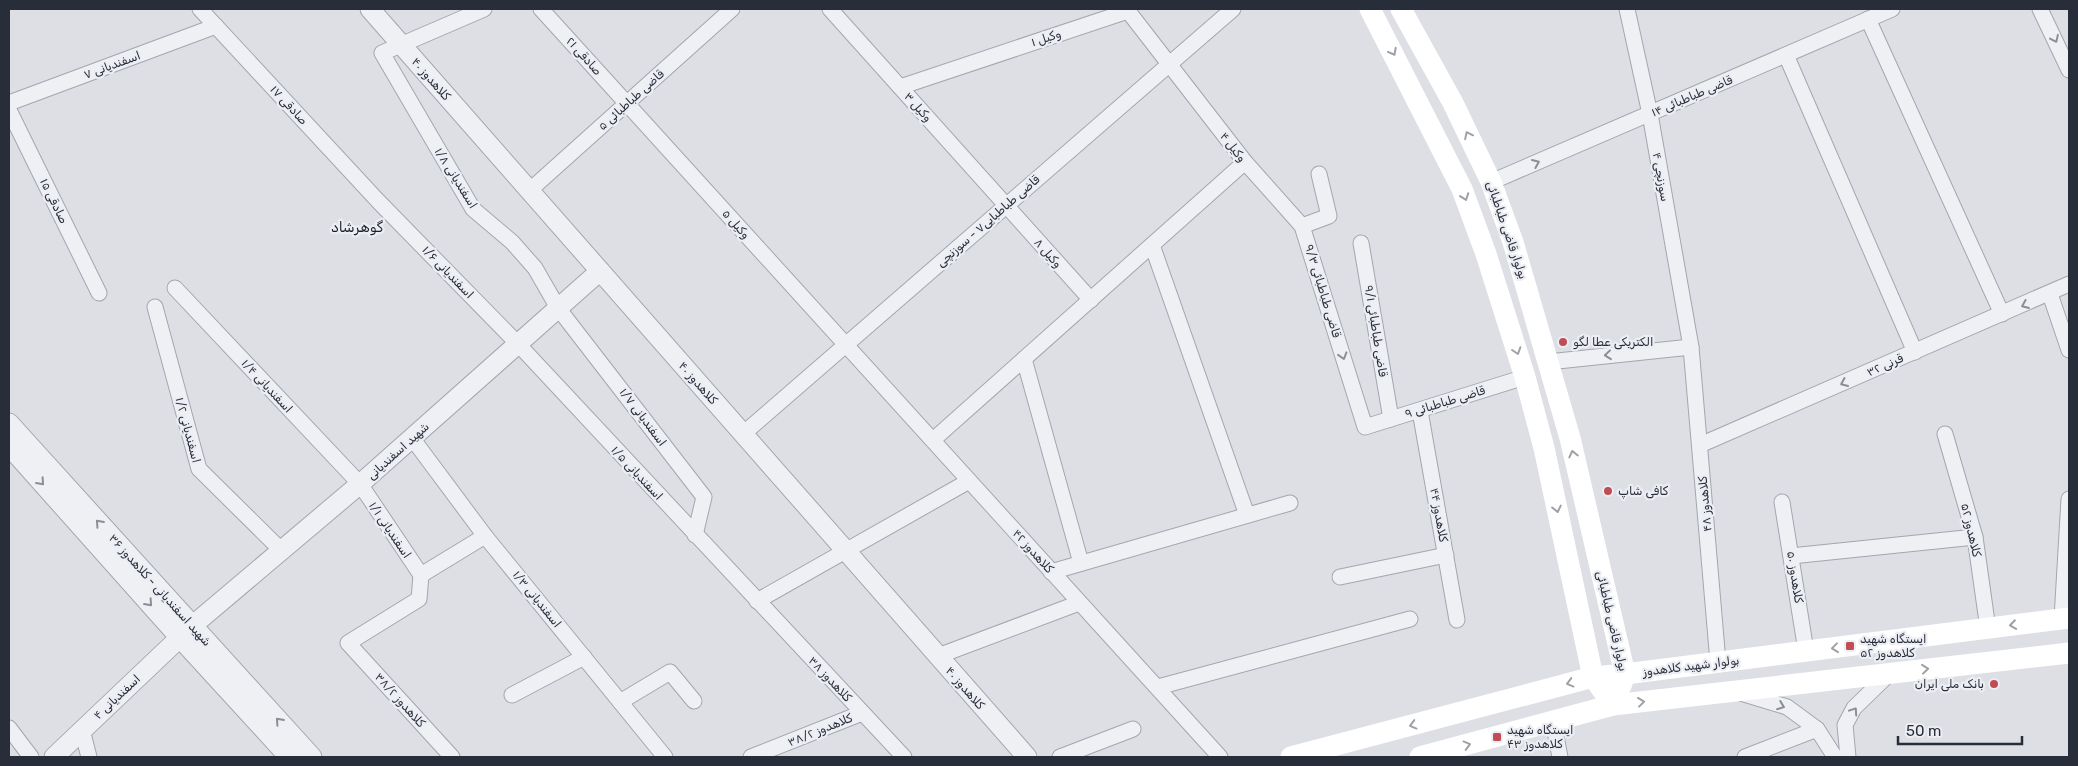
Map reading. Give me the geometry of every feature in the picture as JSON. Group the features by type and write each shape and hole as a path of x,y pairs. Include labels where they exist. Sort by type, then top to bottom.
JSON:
{"main road":[{"path":"1370,9 1462,190 1525,376 1544,448 1593,677 1613,705"},
{"name":"بولوار قاضی طباطبائی","path":"1401,9 1452,103 1491,182 1513,242 1570,438 1625,674 1613,705"},
{"name":"بولوار شهید کلاهدوز","path":"1290,757 1593,677 2065,618"},
{"path":"1432,756 1613,705 2069,653"}],"street":[{"name":"صادقی ۱۷","path":"200,9 378,201"},
{"name":"کلاهدوز ۴۰","path":"370,9 1027,757"},
{"path":"400,44 484,9"},
{"name":"صادقی ۲۱","path":"541,9 627,103"},
{"name":"قاضی طباطبائی ۵","path":"530,190 732,9"},
{"name":"وکيل ۳","path":"830,9 1006,205"},
{"name":"قاضی طباطبایی۷ - سوزنچی","path":"743,434 1233,9"},
{"name":"سوزنچی ۴","path":"1627,9 1650,114 1691,347"},
{"name":"قاضی طباطبائی ۱۴","path":"1491,182 1892,9"},
{"path":"2040,9 2069,70"},
{"name":"وکيل ۱","path":"900,87 1128,10 1168,64"},
{"path":"1868,19 2002,314"},
{"name":"اسفندیانی ۷","path":"9,103 216,26"},
{"name":"اسفندیانی ۱/۸","path":"400,44 382,53 468,201 473,209 512,242 535,268 558,308"},
{"path":"1786,55 1915,352"},
{"name":"وکيل ۴","path":"1168,64 1245,162 1302,226"},
{"name":"وکيل ۵","path":"627,103 846,344"},
{"name":"صادقی ۱۵","path":"9,110 99,293"},
{"path":"933,440 1245,162"},
{"path":"1302,226 1329,216 1319,174"},
{"name":"اسفندیانی ۱/۶","path":"378,201 518,344"},
{"name":"وکيل ۸","path":"1006,205 1090,300"},
{"name":"قاضی طباطبائی ۹/۳","path":"1302,226 1365,427"},
{"name":"قاضی طباطبائی ۹/۱","path":"1361,242 1391,419"},
{"path":"1152,245 1247,515"},
{"name":"شهید اسفندیانی","path":"186,632 360,484 600,271"},
{"name":"قرنی ۳۲","path":"1700,445 2050,294 2069,284"},
{"name":"اسفندیانی ۱/۴","path":"175,288 360,484"},
{"path":"2050,294 2069,350"},
{"name":"اسفندیانی ۱/۲","path":"155,308 199,469 282,551"},
{"name":"۱/۷ اسفندیانی","path":"558,308 704,497 695,535"},
{"name":"اسفندیانی ۱/۵","path":"518,344 757,601"},
{"name":"کلاهدوز ۴۲","path":"846,344 1051,572 1158,686 1220,757"},
{"path":"1548,362 1691,347"},
{"name":"کلاهدوز ۴۸","path":"1691,347 1718,662"},
{"path":"1024,359 1081,563"},
{"name":"قاضی طباطبائی ۹","path":"1365,427 1525,376"},
{"name":"کلاهدوز ۴۴","path":"1420,411 1457,620"},
{"name":"شهید اسفندیانی - کلاهدوز ۳۶","path":"9,423 289,757"},
{"name":"کلاهدوز ۵۲","path":"1945,434 1975,537 1988,629"},
{"name":"اسفندیانی ۱/۳","path":"412,438 485,536 665,757"},
{"name":"شهید اسفندیانی - کلاهدوز ۳۶","path":"9,446 186,632 312,757"},
{"path":"757,601 969,481"},
{"name":"اسفندیانی ۱/۱","path":"360,484 421,575"},
{"path":"2065,618 2069,499"},
{"name":"کلاهدوز ۵۰","path":"1782,502 1806,651"},
{"path":"1051,572 1290,503"},
{"path":"421,575 485,536"},
{"path":"1791,556 1975,537"},
{"path":"1340,577 1446,555"},
{"name":"کلاهدوز ۳۸/۲","path":"421,575 419,599 348,642 452,757"},
{"name":"کلاهدوز ۳۸","path":"757,601 904,757"},
{"path":"938,656 1079,602"},
{"path":"1158,686 1410,618"},
{"name":"اسفندیانی ۴","path":"54,757 186,632"},
{"path":"512,694 584,657"},
{"path":"620,702 670,672 694,701"},
{"path":"1848,757 1845,725 1854,708 1890,673"},
{"path":"1735,690 1787,707 1817,729 1835,757"},
{"name":"کلاهدوز ۳۸/۲","path":"751,757 862,713"},
{"path":"1553,721 1560,757"},
{"path":"9,728 31,757"},
{"path":"1060,757 1133,729"},
{"path":"1745,757 1817,729"},
{"path":"82,730 89,757"}],"place":[{"name":"الکتریکی عطا لگو","path":"1563,342"},
{"name":"کافی شاپ","path":"1608,491"},
{"name":"ایستگاه شهید کلاهدوز ۵۲","path":"1850,646"},
{"name":"بانک ملی ایران","path":"1994,684"},
{"name":"ایستگاه شهید کلاهدوز ۴۳","path":"1497,737"}],"district":[{"name":"گوهرشاد","path":"357,227"}]}
